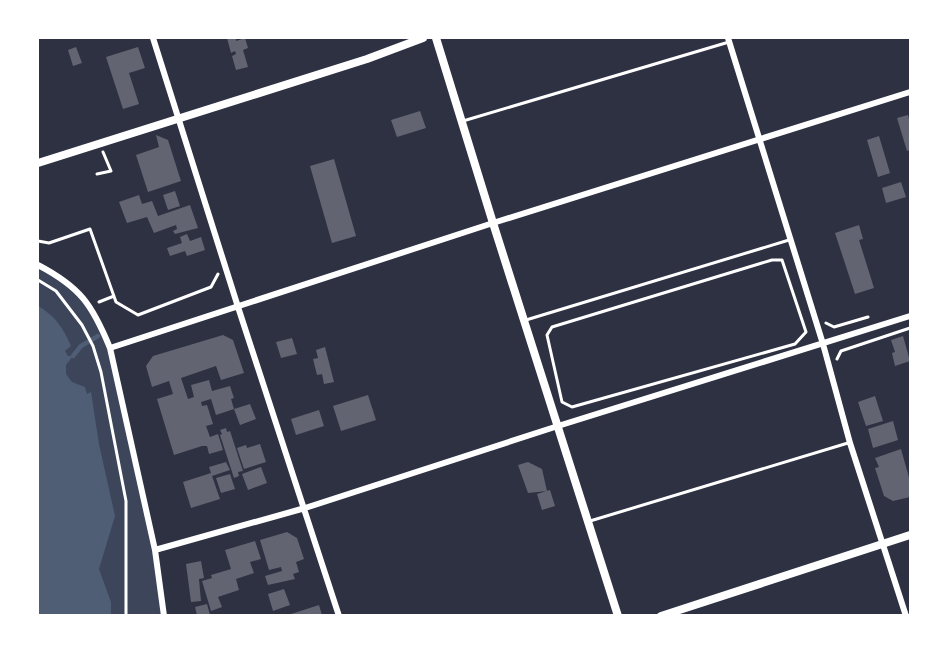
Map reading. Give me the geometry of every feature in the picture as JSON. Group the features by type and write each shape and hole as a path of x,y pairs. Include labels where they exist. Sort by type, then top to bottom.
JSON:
{"street":[{"path":"153,38 339,615"},
{"path":"38,163 367,59 423,38"},
{"path":"436,38 618,615"},
{"path":"728,40 823,344 850,443 906,615"},
{"path":"110,348 493,223 910,92"},
{"path":"38,264 73,286 99,320 110,348 155,550 164,615"},
{"path":"155,550 305,508 910,316"},
{"path":"661,615 910,535"}],"lane":[{"path":"461,121 728,40"},
{"path":"524,321 790,240"},
{"path":"588,522 850,443"}],"path":[{"path":"97,174 111,171 103,152"},
{"path":"38,241 49,243 90,229 116,302 138,315 211,286 220,270"},
{"path":"772,260 782,260 806,332 795,344 572,407 561,402 547,335 552,327 772,260"},
{"path":"38,280 56,291 87,333 93,346 109,408 126,501 126,615"},
{"path":"822,321 834,327 878,314"},
{"path":"834,365 842,351 910,328"}],"shaded area":[{"path":"38,265 81,295 110,348 139,473 164,615 38,615"},
{"path":"38,306 58,323 71,346 65,351 68,356 73,356 66,365 66,374 72,382 85,387 87,394 91,392 99,444 115,516 99,569 111,602 111,615 38,615"}],"building":[{"path":"227,38 236,38 236,41 245,38 248,48 243,50 248,67 236,70 232,56 236,54 235,51 231,53"},
{"path":"76,47 82,63 73,66 68,50"},
{"path":"138,47 145,68 129,73 139,104 123,109 106,57"},
{"path":"420,111 426,128 397,137 391,120"},
{"path":"908,115 910,150 907,151 897,118"},
{"path":"156,135 168,140 181,181 148,192 136,155 159,147"},
{"path":"879,136 890,173 878,177 867,140"},
{"path":"334,159 356,236 332,243 310,166"},
{"path":"901,182 906,197 886,203 882,188"},
{"path":"175,191 180,206 168,210 163,195"},
{"path":"139,195 142,204 152,201 158,216 190,205 198,228 175,234 173,231 177,229 176,225 154,233 147,217 127,223 119,202"},
{"path":"859,225 863,239 859,240 874,288 855,294 835,233"},
{"path":"187,234 190,241 201,237 205,250 187,256 185,251 170,256 167,248 182,243 180,237"},
{"path":"223,335 233,340 244,373 221,380 216,366 181,378 188,399 194,397 191,385 209,380 212,391 230,386 234,398 231,399 234,409 216,415 211,399 201,402 202,406 207,405 213,424 206,426 210,437 218,434 223,450 209,454 207,446 202,446 174,455 157,399 173,394 169,381 152,387 146,366 153,356"},
{"path":"903,336 910,361 895,366 892,353 895,352 891,340"},
{"path":"292,338 297,354 281,358 276,342"},
{"path":"325,347 334,382 324,384 322,374 317,375 313,359 318,358 316,350"},
{"path":"368,395 376,420 341,431 333,406"},
{"path":"875,396 883,421 866,426 858,402"},
{"path":"250,404 256,419 240,425 234,409"},
{"path":"319,410 324,426 296,435 291,419"},
{"path":"893,421 898,440 873,448 868,429"},
{"path":"226,428 227,432 230,431 243,471 238,472 239,476 234,478 220,435 222,434 220,430"},
{"path":"260,444 266,462 244,469 237,448"},
{"path":"901,449 910,481 910,497 893,501 884,496 875,468 879,467 875,458"},
{"path":"226,462 230,470 212,476 220,499 191,508 183,482 211,473 209,467"},
{"path":"528,462 542,469 547,491 528,493 518,465"},
{"path":"261,467 267,483 248,490 242,474"},
{"path":"230,474 235,489 221,493 216,478"},
{"path":"550,490 555,506 542,510 537,494"},
{"path":"287,532 297,538 304,559 296,562 299,572 293,574 295,579 268,585 265,576 282,571 281,567 269,570 260,540"},
{"path":"255,541 261,559 250,562 254,573 236,579 239,590 218,597 222,607 211,611 202,581 212,578 211,575 231,569 225,550"},
{"path":"201,561 204,578 199,579 201,601 191,602 186,564"},
{"path":"284,589 290,605 273,611 268,594"},
{"path":"207,604 210,615 197,615 195,607"},
{"path":"319,605 322,615 288,615"}],"waterway":[{"path":"73,356 81,346 98,336"}]}
